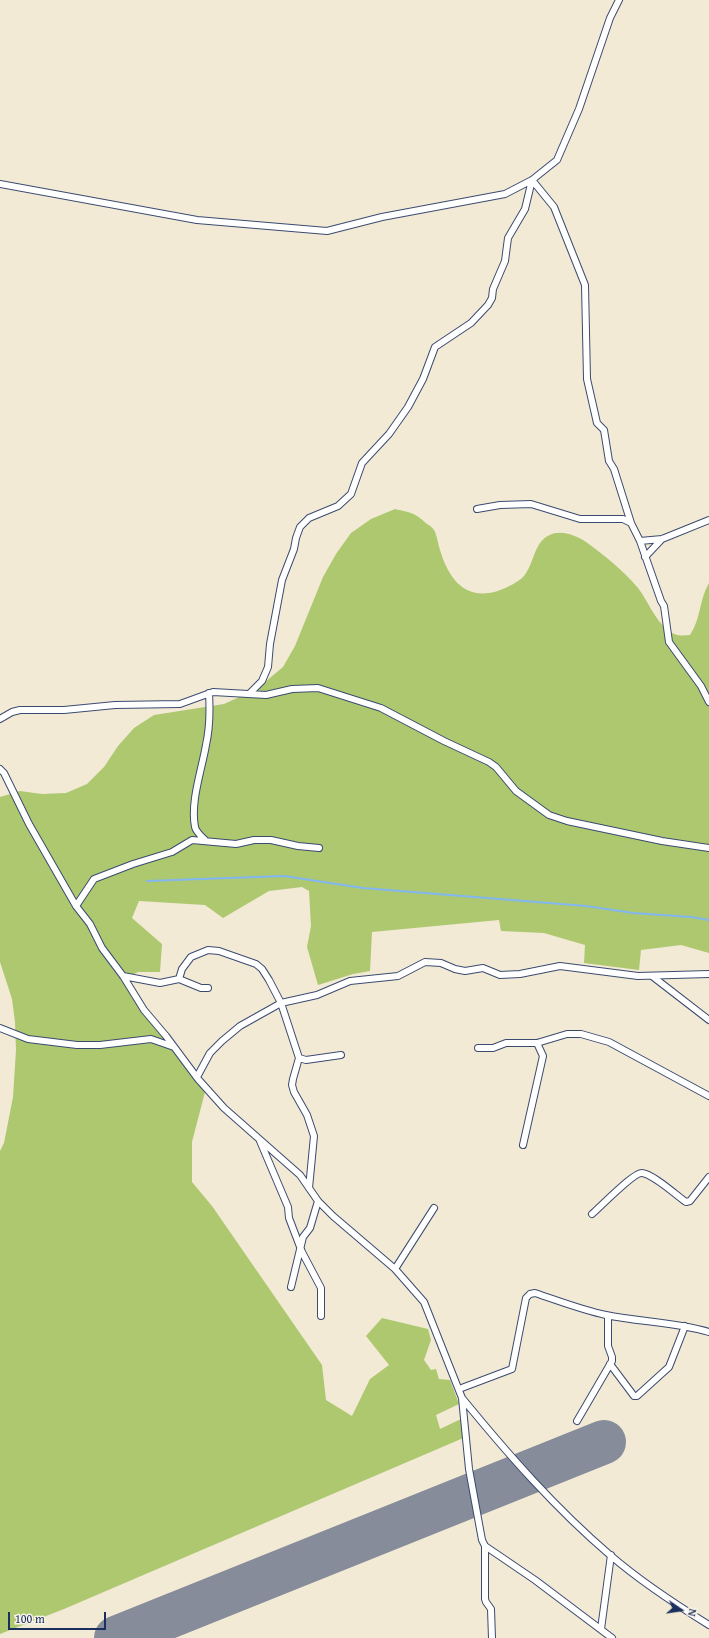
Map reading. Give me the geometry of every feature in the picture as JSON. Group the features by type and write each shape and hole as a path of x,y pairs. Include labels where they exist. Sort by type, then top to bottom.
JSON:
{"street":[{"path":"0,184 196,220 327,231 382,217 505,194 532,180 557,160 579,109 610,18 619,0"},
{"path":"532,180 554,207 585,285 587,379 597,423 604,430 609,462 614,468 631,523 640,541 664,607 669,642 701,686 709,702"},
{"path":"249,694 262,681 268,667 270,644 282,580 294,549 300,527 309,518 338,506 351,494 362,463 390,434 408,407 423,380 435,347 471,323 488,305 492,298 493,289 505,261 508,238 525,209 532,180"},
{"path":"477,509 500,505 531,504 580,519 623,519 631,523"},
{"path":"640,541 662,539 709,520"},
{"path":"645,557 662,539"},
{"path":"0,719 12,712 20,710 64,710 116,705 180,704 209,693 220,691 266,695 292,689 318,688 371,704 493,764 516,791 549,815 568,821 662,841 709,848"},
{"path":"206,842 195,828 194,819 199,774 210,724 209,693"},
{"path":"0,769 4,773 29,824 76,906 90,924 102,948 123,976 144,1010 197,1077 224,1108 300,1175 318,1201 395,1269 424,1302 462,1398 468,1469 484,1546 485,1599 491,1609 492,1638"},
{"path":"76,906 94,879 133,864 172,852 192,840 236,844 254,840 271,840 298,846 319,848"},
{"path":"180,979 182,969 191,957 208,950 219,951 256,964 262,969 269,980 281,1003 299,1058 292,1085 314,1136 309,1188"},
{"path":"197,1077 210,1052 222,1041 245,1023 281,1003 317,995 350,981 398,976 418,965 433,962 441,963 464,971 483,968 500,975 520,974 560,966 605,973 652,976 709,974"},
{"path":"123,976 160,983 180,979 194,986 208,988"},
{"path":"652,976 709,1020"},
{"path":"0,1028 28,1039 77,1045 100,1045 151,1040 174,1047"},
{"path":"478,1048 493,1048 506,1043 537,1043 566,1034 581,1034 609,1042 709,1096"},
{"path":"523,1145 543,1056 537,1043"},
{"path":"299,1058 306,1060 341,1055"},
{"path":"260,1140 288,1207 289,1218 300,1249 321,1288 321,1316"},
{"path":"592,1214 631,1178 640,1173 643,1173 660,1182 686,1202 690,1201 709,1177"},
{"path":"291,1287 304,1235 311,1226 318,1201"},
{"path":"395,1269 434,1208"},
{"path":"459,1389 512,1369 526,1298 530,1294 535,1293 608,1316 685,1326 709,1332"},
{"path":"577,1421 612,1359 608,1349 608,1316"},
{"path":"610,1364 634,1396 637,1396 669,1367 685,1326"},
{"path":"462,1398 495,1439 570,1519 611,1556 648,1584 709,1625"},
{"path":"484,1546 535,1580 612,1638"},
{"path":"601,1629 611,1556"}],"green space":[{"path":"395,509 409,512 419,517 434,530 443,559 451,575 456,582 470,591 489,593 513,584 527,572 540,543 545,538 556,533 574,536 586,542 607,558 638,588 663,626 676,634 690,635 694,629 703,596 709,583 709,953 681,945 641,950 639,970 584,963 585,945 544,933 501,931 499,920 372,932 370,971 353,974 318,985 307,947 311,926 309,891 302,887 269,891 223,918 205,905 139,901 132,918 162,944 160,972 138,972 125,979 205,1092 192,1142 192,1182 212,1206 322,1365 326,1400 352,1416 370,1379 389,1365 366,1336 382,1318 428,1329 431,1340 424,1360 431,1370 436,1369 439,1379 450,1380 459,1404 436,1415 440,1429 463,1418 468,1436 64,1609 0,1634 0,1151 4,1143 13,1097 16,1050 12,999 0,962 0,797 20,791 42,794 66,793 87,784 104,767 118,746 134,728 154,715 224,704 246,694 265,682 283,667 295,646 323,577 336,554 351,533 371,519"}],"waterway":[{"path":"147,881 284,876 363,888 586,906 633,913 691,917 709,920"}],"runway":[{"path":"116,1638 604,1442"}]}
